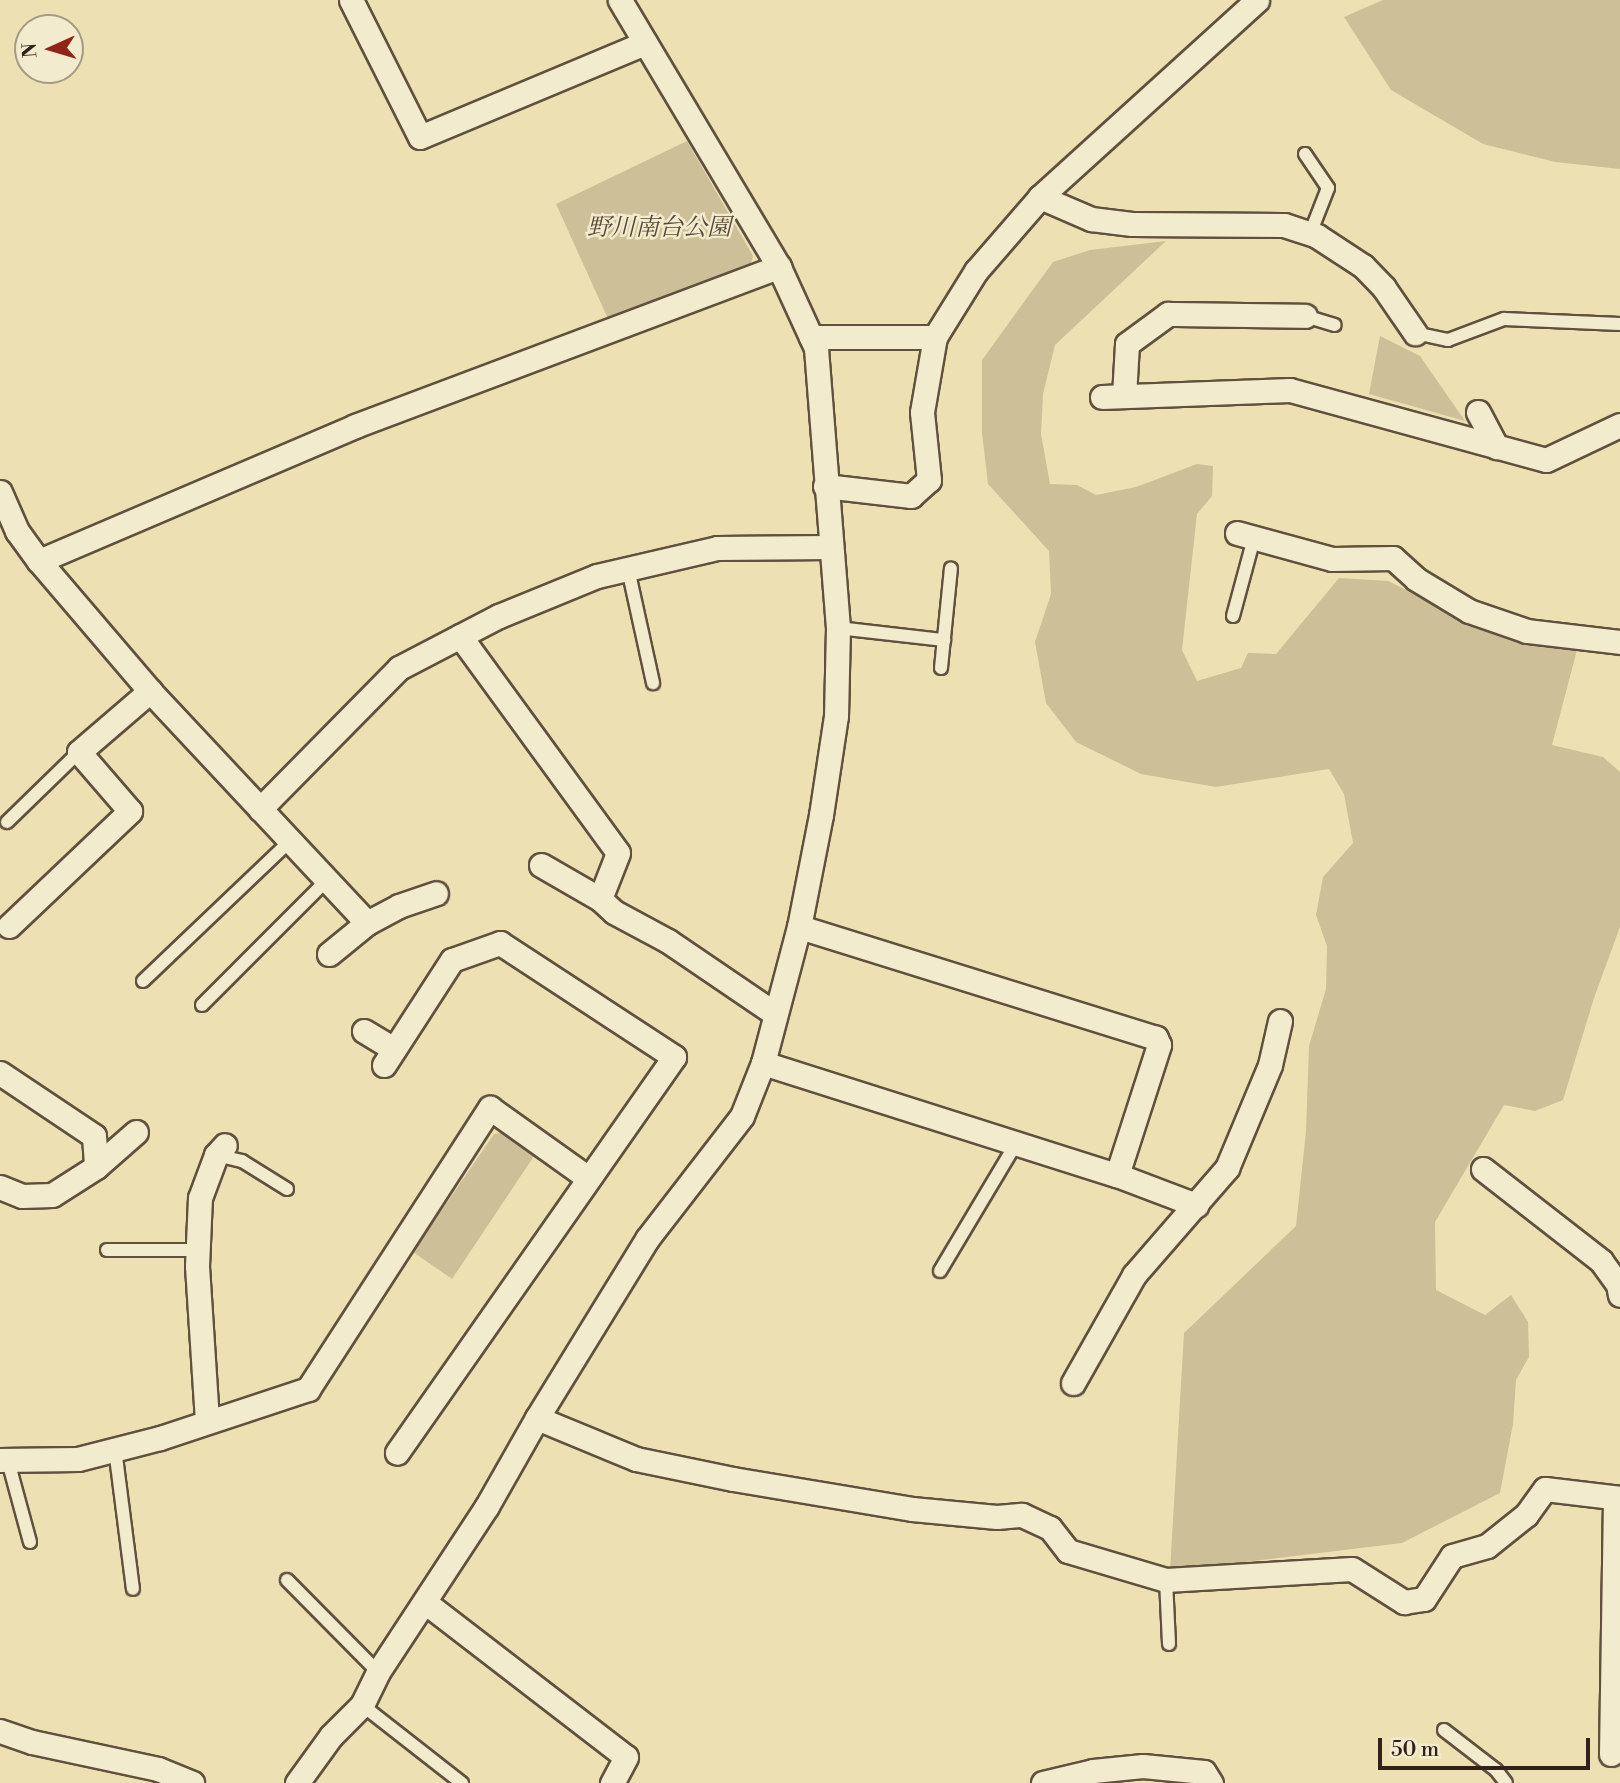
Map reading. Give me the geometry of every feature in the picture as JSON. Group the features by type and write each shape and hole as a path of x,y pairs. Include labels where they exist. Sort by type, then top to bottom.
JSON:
{"street":[{"path":"351,0 420,137 645,43"},
{"path":"297,1783 331,1736 362,1706 378,1672 426,1603 647,1240 742,1116 763,1063 774,1013 799,927 821,815 836,716 838,628 816,348 779,267 620,0"},
{"path":"825,486 911,496 929,480 922,412 935,337 976,271 1040,197 1251,2"},
{"path":"1040,197 1091,219 1132,224 1284,225 1310,234 1363,266 1384,288 1415,333"},
{"path":"39,561 355,426 779,267"},
{"path":"1305,316 1168,313 1127,344 1113,396 1290,390 1546,460 1620,425"},
{"path":"811,337 935,337"},
{"path":"1478,412 1497,447"},
{"path":"0,492 17,531 39,561 150,691 368,923"},
{"path":"1246,536 1332,559 1393,558 1416,579 1469,611 1527,632 1620,642"},
{"path":"260,809 400,668 499,616 597,576 717,548 830,547"},
{"path":"460,636 618,853 600,899"},
{"path":"9,926 130,811 79,752 150,691"},
{"path":"541,865 600,899 614,912 668,941 774,1013"},
{"path":"329,954 368,923 399,906 436,893"},
{"path":"799,927 1156,1038 1159,1045 1117,1175"},
{"path":"364,1031 389,1057 452,960 500,943 674,1057 397,1453"},
{"path":"1073,1383 1134,1275 1227,1168 1269,1065 1280,1021"},
{"path":"763,1063 1117,1175 1196,1205"},
{"path":"0,1073 94,1136 96,1167"},
{"path":"4,1460 78,1459 308,1389 490,1108 588,1178"},
{"path":"0,1187 22,1196 52,1195 96,1167 136,1132"},
{"path":"207,1421 198,1250 201,1198 221,1150"},
{"path":"1483,1170 1601,1261 1618,1284 1620,1295"},
{"path":"537,1418 636,1459 733,1479 912,1509 997,1517 1022,1515 1050,1528 1068,1551 1166,1580 1352,1569 1404,1602 1424,1599 1452,1556 1487,1546 1526,1515 1545,1489 1618,1498 1611,1754"},
{"path":"426,1603 626,1757 612,1783"},
{"path":"0,1731 32,1742 158,1769 192,1783"},
{"path":"1043,1783 1093,1771 1143,1766 1204,1772 1211,1783"}],"lane":[{"path":"1305,155 1328,188 1310,234"},
{"path":"1305,316 1335,325"},
{"path":"1415,333 1448,340 1504,319 1620,324"},
{"path":"1233,616 1246,536"},
{"path":"941,668 951,568"},
{"path":"628,569 653,683"},
{"path":"838,628 944,640"},
{"path":"7,822 79,752"},
{"path":"143,981 290,841"},
{"path":"202,1005 327,880"},
{"path":"940,1271 1016,1145"},
{"path":"221,1150 287,1189"},
{"path":"107,1250 198,1250"},
{"path":"116,1449 133,1589"},
{"path":"4,1460 30,1542"},
{"path":"287,1580 378,1672"},
{"path":"1166,1580 1169,1644"},
{"path":"362,1706 462,1783"},
{"path":"1444,1730 1496,1770 1506,1783"}],"green space":[{"path":"1383,0 1620,0 1620,169 1555,162 1483,144 1391,90 1344,17"},
{"name":"野川南台公園","path":"687,141 753,256 750,267 609,321 556,204"},
{"path":"1166,241 1055,345 1043,394 1041,434 1050,484 1077,485 1096,495 1136,487 1197,464 1213,466 1212,496 1197,514 1182,650 1197,681 1241,668 1248,653 1276,654 1339,578 1388,581 1494,632 1577,650 1552,745 1603,757 1620,772 1620,927 1594,998 1563,1100 1535,1111 1504,1105 1435,1222 1436,1290 1485,1315 1511,1295 1528,1322 1529,1357 1516,1380 1513,1424 1500,1493 1402,1543 1170,1571 1184,1333 1296,1226 1306,1131 1309,1046 1326,989 1327,946 1316,915 1323,877 1353,843 1344,794 1329,769 1216,787 1141,774 1076,742 1046,703 1035,642 1051,594 1049,551 988,484 982,433 982,360 1053,262 1090,250"},
{"path":"1380,336 1420,356 1465,421 1369,394"},
{"path":"508,1132 536,1153 452,1279 413,1252 494,1134"}]}
